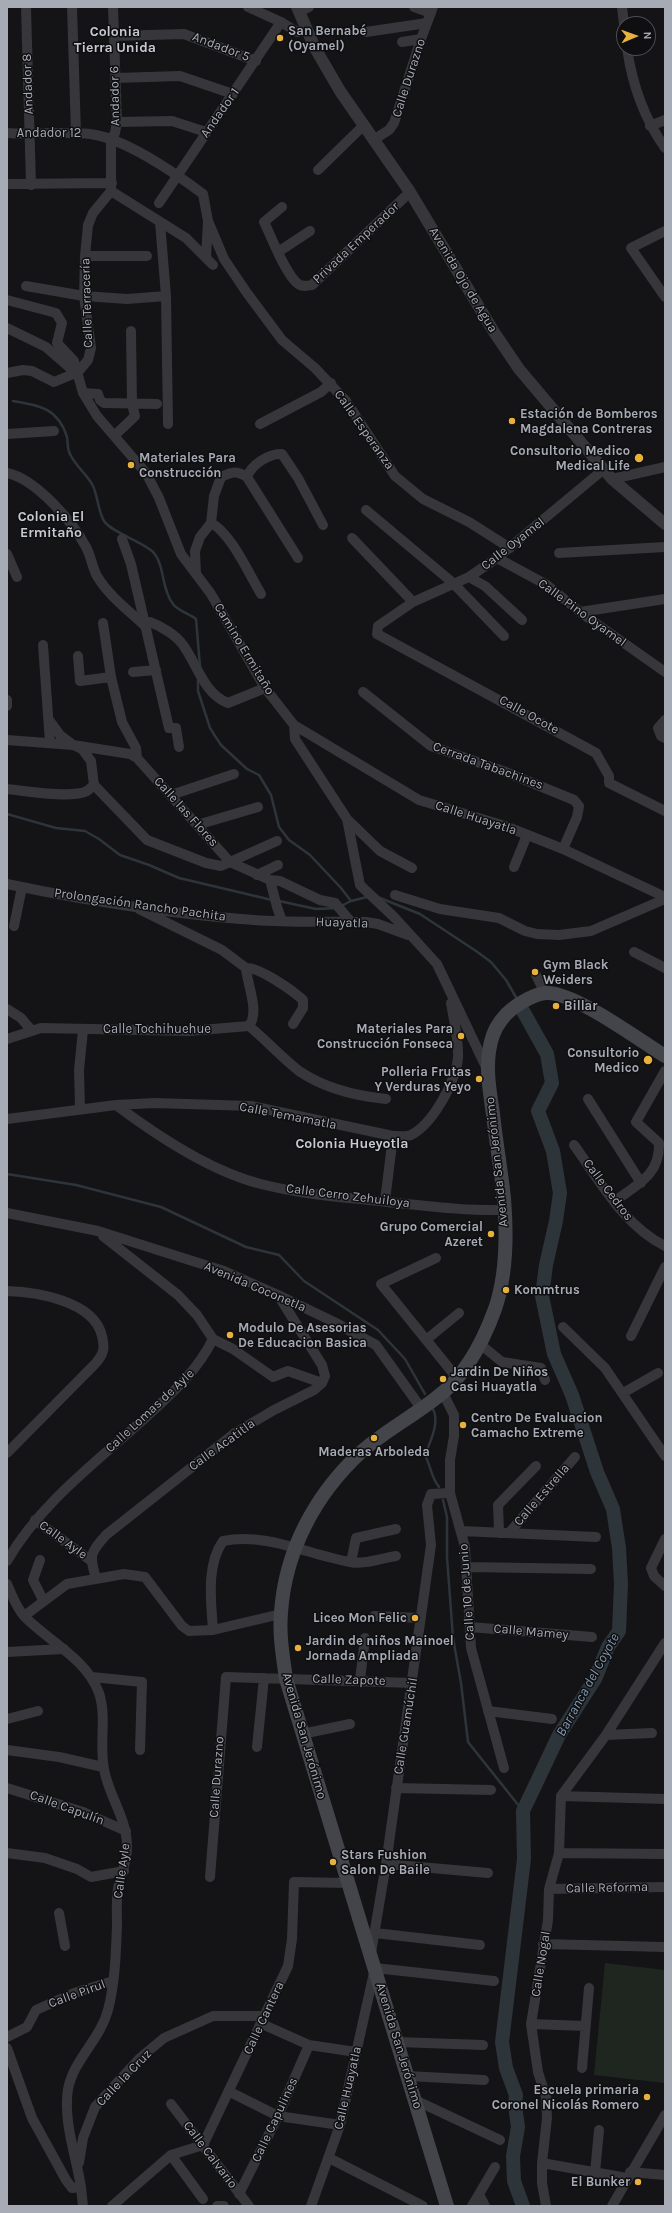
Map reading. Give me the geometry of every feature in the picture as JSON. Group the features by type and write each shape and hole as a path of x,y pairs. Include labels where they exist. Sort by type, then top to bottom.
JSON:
{"main road":[{"name":"Avenida San Jerónimo","path":"447,2206 286,1678 281,1614 289,1565 295,1546 308,1517 324,1492 361,1452 443,1393 457,1378 480,1344 495,1308 502,1276 505,1242 504,1210 487,1069 493,1033 503,1018 521,1003 545,993 561,994 578,1001 665,1056"}],"street":[{"name":"Andador 8","path":"26,7 32,184"},
{"path":"72,7 76,133"},
{"name":"Andador 6","path":"111,187 111,140 115,133 117,122 113,7"},
{"path":"248,7 281,22 297,32 307,30"},
{"path":"414,7 432,10"},
{"name":"Avenida Ojo de Agua","path":"302,9 307,30 325,66 363,126 410,192 494,332 519,369 608,474 665,524"},
{"name":"Calle Durazno","path":"373,140 390,130 394,123 432,10"},
{"name":"Andador 1","path":"158,203 171,182 178,175 256,61 281,22"},
{"path":"366,32 427,23"},
{"name":"Andador 5","path":"114,36 184,34 256,61"},
{"path":"402,42 421,39"},
{"path":"628,56 638,96 650,126 665,148"},
{"path":"115,78 180,76 233,94"},
{"path":"650,126 665,120"},
{"path":"117,122 172,121 206,132"},
{"path":"318,170 363,126"},
{"name":"Andador 12","path":"7,133 30,135 76,133 92,134 111,140 178,175"},
{"name":"Calle Esperanza","path":"111,187 160,222 186,238 210,262 208,221 202,194 178,175"},
{"path":"7,184 111,187"},
{"name":"Calle Terracería","path":"78,372 88,360 90,348 84,296 85,256 88,225 93,213 111,187"},
{"name":"Privada Emperador","path":"282,206 264,222 278,252 297,283 303,287 312,285 410,192"},
{"name":"Calle Esperanza","path":"208,221 224,259 282,340 331,383 359,420 396,476 423,499 469,522 510,548"},
{"path":"160,222 166,296 168,424"},
{"path":"278,252 310,231"},
{"path":"665,231 631,248 665,297"},
{"path":"85,256 147,256"},
{"path":"26,286 84,296 127,299 166,296"},
{"name":"Calle Terracería","path":"7,300 56,313 62,323 57,343 74,361 78,372"},
{"path":"7,328 46,347 70,368 78,372"},
{"path":"114,435 134,416 132,404 131,331"},
{"path":"7,373 23,370 32,372 54,382 78,372"},
{"name":"Camino Ermitaño","path":"78,372 83,393 97,416 146,473 159,498 181,554 240,641 265,688 294,725 296,738 347,819 360,885 395,918 436,964 487,1069"},
{"path":"260,424 321,392 331,383"},
{"path":"83,393 98,394 100,400 104,403 157,404"},
{"path":"7,432 54,431"},
{"path":"247,477 252,467 259,462 272,456 282,454 298,478 323,525"},
{"name":"Calle Oyamel","path":"377,634 378,626 413,602 454,584 497,558 608,474 665,467"},
{"path":"196,574 195,551 200,537 211,523 214,496 220,477 234,471 247,477 298,558"},
{"path":"7,473 32,486 59,510 75,529 87,548 97,576 110,592 144,625"},
{"path":"366,510 454,584 504,636"},
{"path":"211,523 216,525 234,549 261,594"},
{"path":"352,538 413,602"},
{"path":"122,540 131,564 169,728 176,728 179,748"},
{"path":"559,553 665,547"},
{"path":"7,554 17,577"},
{"name":"Calle Pino Oyamel","path":"497,558 547,585 580,612 665,672"},
{"path":"468,576 485,586 522,620"},
{"path":"580,612 665,599"},
{"path":"144,625 150,622 170,633 182,643 217,699 228,703 265,688"},
{"path":"103,623 111,677 122,722 136,748 137,758"},
{"name":"Calle Ocote","path":"377,634 596,753 609,776 609,783 665,811"},
{"path":"43,645 50,720 50,743"},
{"path":"78,656 80,681 111,677"},
{"path":"133,672 156,670"},
{"name":"Cerrada Tabachines","path":"363,692 430,746 510,774 574,800 579,806 578,818 563,849"},
{"path":"7,700 7,706"},
{"path":"50,720 60,735 82,749 91,761 94,785 147,840 206,863 221,866 277,841"},
{"path":"665,720 658,728 661,736 665,738"},
{"name":"Calle Huayatla","path":"294,725 419,800 477,816 563,849 665,898"},
{"name":"Calle las Flores","path":"7,740 72,744 130,754 137,758 230,862 270,880 280,881 320,900 334,903 351,922"},
{"path":"171,795 234,774"},
{"path":"7,789 44,794 73,793 87,791 94,785"},
{"path":"197,825 258,807"},
{"path":"347,819 380,850 412,868"},
{"path":"514,867 527,835"},
{"path":"258,875 278,866"},
{"path":"270,880 277,907 278,921"},
{"name":"Prolongación Rancho Pachita","path":"7,884 134,906 278,921"},
{"path":"14,926 22,887"},
{"path":"395,895 440,909 499,918 525,931 537,934 559,935 591,931 665,898"},
{"path":"134,906 160,921 222,950 246,968 250,967 272,979 303,1000 303,1008 293,1024"},
{"name":"Huayatla","path":"278,921 378,924 409,935"},
{"path":"634,952 665,968"},
{"path":"246,968 253,1008 253,1020 249,1026 299,1070 312,1078 352,1094 386,1099"},
{"path":"536,975 545,993"},
{"name":"Calle Temamatla","path":"7,1119 116,1105 156,1103 251,1106 393,1136 410,1136 419,1130 440,1104 451,1083 458,1052 450,993"},
{"path":"7,1009 21,1018 32,1031"},
{"name":"Calle Tochihuehue","path":"7,1039 41,1028 189,1031 249,1026"},
{"path":"80,1109 79,1070 83,1030"},
{"path":"615,1201 640,1183 656,1166 659,1143 636,1122 665,1071"},
{"path":"588,1099 640,1183"},
{"name":"Calle Cerro Zehuiloya","path":"116,1105 141,1124 211,1165 260,1184 330,1197 385,1201 467,1211 504,1210"},
{"path":"385,1201 393,1136"},
{"name":"Calle Cedros","path":"574,1145 625,1215 648,1238 665,1246"},
{"name":"Avenida Coconetla","path":"7,1213 98,1231 224,1271 278,1295 336,1323 376,1345 421,1408"},
{"path":"98,1231 178,1295 197,1315 213,1339 233,1349 273,1376 288,1371 322,1383 325,1376 322,1364 278,1295"},
{"path":"436,1258 381,1284 457,1378"},
{"path":"631,1336 665,1267"},
{"path":"7,1291 53,1298 73,1304 89,1315 102,1332 105,1347 102,1356 95,1364 7,1452"},
{"path":"426,1340 459,1313"},
{"path":"563,1327 605,1368 665,1456"},
{"name":"Calle Lomas de Ayle","path":"7,1561 35,1520 173,1393 203,1360 213,1339"},
{"path":"480,1344 502,1362 541,1368 545,1380"},
{"path":"623,1393 658,1373"},
{"name":"Calle Acatitla","path":"90,1560 95,1548 106,1535 235,1433 274,1410 314,1390 322,1383"},
{"name":"Calle 10 de Junio","path":"443,1393 454,1415 454,1436 450,1460 450,1493 461,1531 467,1567 471,1648 504,1768"},
{"name":"Calle Estrella","path":"509,1533 575,1457"},
{"path":"499,1533 498,1505 536,1466"},
{"name":"Calle Guamúchil","path":"371,1953 386,1864 432,1545 427,1505 431,1494 450,1493"},
{"name":"Calle Ayle","path":"35,1520 90,1560"},
{"path":"351,1562 356,1538 396,1529"},
{"path":"461,1531 596,1537"},
{"path":"213,1630 212,1573 218,1548 223,1540 235,1538 295,1546 351,1562 396,1556"},
{"path":"665,1539 651,1568 654,1576 665,1586"},
{"path":"40,1560 33,1580 43,1600"},
{"path":"90,1560 96,1578"},
{"path":"467,1567 591,1569"},
{"path":"24,1616 43,1600 67,1584 124,1574 145,1577 182,1626 189,1631 213,1630 281,1614"},
{"name":"Calle Ayle","path":"7,1584 16,1605 24,1616 64,1649 92,1677 102,1706 103,1766 108,1787 126,1831 128,1844 124,1871 118,1889 113,1981 108,2011 99,2030 74,2069 68,2091 68,2127 78,2169 83,2206"},
{"path":"374,1616 421,1618"},
{"name":"Calle Mamey","path":"470,1627 592,1637"},
{"path":"360,1680 365,1638"},
{"path":"561,1796 606,1735 665,1643"},
{"path":"7,1652 64,1649"},
{"path":"92,1677 142,1682 140,1750"},
{"name":"Calle Durazno","path":"210,1877 226,1677"},
{"name":"Calle Zapote","path":"226,1677 360,1680 412,1683"},
{"path":"257,1747 264,1678"},
{"path":"488,1710 552,1719"},
{"path":"7,1719 38,1711"},
{"path":"302,1734 350,1724"},
{"path":"606,1735 652,1733"},
{"path":"7,1750 59,1757 103,1766"},
{"name":"Calle Capulín","path":"7,1788 83,1812 126,1831"},
{"path":"396,1788 491,1790"},
{"path":"561,1796 665,1799"},
{"name":"Calle Nogal","path":"546,2206 542,2183 542,2163 547,2111 546,2097 538,2072 532,2044 531,2024 548,1920 549,1889 559,1853 561,1796"},
{"path":"7,1853 45,1858 77,1869 91,1876 124,1871"},
{"path":"559,1853 665,1854"},
{"path":"386,1864 488,1873"},
{"name":"Calle Cantera","path":"203,2145 230,2092 288,1966 292,1939 294,1882 349,1883"},
{"name":"Calle Reforma","path":"549,1889 665,1887"},
{"path":"59,1913 65,1946"},
{"path":"375,1933 480,1945"},
{"path":"543,1944 665,1947"},
{"path":"375,1968 494,1981"},
{"name":"Calle Huayatla","path":"311,2206 340,2125 375,1968"},
{"name":"Calle Pirul","path":"7,2037 28,2027 36,2010 74,1992 113,1981"},
{"path":"582,2068 589,1988"},
{"name":"Calle la Cruz","path":"78,2169 83,2138 95,2107 140,2058 164,2038 213,2016 263,2020"},
{"path":"263,2020 309,2045 356,2052"},
{"path":"531,2024 585,2026"},
{"path":"397,2042 483,2045"},
{"name":"Calle Capulines","path":"239,2194 278,2116 309,2045"},
{"path":"7,2048 32,2118 72,2188 81,2187"},
{"path":"407,2076 484,2080"},
{"path":"230,2092 278,2116 340,2125"},
{"path":"415,2100 500,2140"},
{"name":"Calle Calvario","path":"172,2104 249,2206"},
{"path":"612,2206 665,2115"},
{"path":"596,2173 599,2130"},
{"path":"112,2206 171,2154 203,2145"},
{"path":"171,2154 203,2199"},
{"path":"329,2158 423,2206"},
{"path":"542,2163 596,2173 665,2175"},
{"path":"472,2206 495,2167"},
{"path":"479,2194 485,2206"},
{"path":"217,2206 224,2206"}],"shaded area":[{"path":"605,1963 665,1970 665,2083 594,2075"}],"waterway":[{"name":"Barranca del Coyote","path":"13,401 31,404 53,414 63,427 67,437 70,454 93,486 100,513 104,521 113,529 152,551 156,556 169,598 180,610 196,619 200,666"},
{"name":"Barranca del Coyote","path":"198,679 198,691 210,728 221,745 247,769 259,775 271,795 279,827 289,840 310,855 351,901 367,897"},
{"path":"7,814 56,828 85,831 99,839 120,855 149,865 179,878 272,900"},
{"name":"Barranca del Coyote","path":"380,898 420,914 491,962 506,980 517,999"},
{"path":"279,901 316,909 337,908"},
{"path":"341,906 351,901"},
{"name":"Barranca del Coyote","path":"523,1011 547,1054 552,1083 538,1111 553,1151 560,1193 556,1221 546,1265 542,1296 554,1354 572,1395 597,1472 613,1509 619,1548 621,1584 619,1631 608,1647 595,1679 559,1735 523,1811 524,1859 502,2042 506,2068 516,2095 515,2106 518,2127 513,2156 514,2181 523,2206"},
{"path":"7,1174 76,1185 161,1207 246,1247 279,1255 304,1281 378,1330 405,1359 425,1394"},
{"path":"433,1409 435,1414 435,1426 425,1455 434,1479 439,1487"},
{"path":"443,1500 447,1517 447,1557 453,1638 461,1683 468,1742 523,1811"}],"place":[{"name":"San Bernabé (Oyamel)","path":"280,38"},
{"name":"Estación de Bomberos Magdalena Contreras","path":"512,421"},
{"name":"Consultorio Medico Medical Life","path":"639,458"},
{"name":"Materiales Para Construcción","path":"131,465"},
{"name":"Gym Black Weiders","path":"535,972"},
{"name":"Billar","path":"556,1006"},
{"name":"Materiales Para Construcción Fonseca","path":"461,1036"},
{"name":"Consultorio Medico","path":"648,1060"},
{"name":"Polleria Frutas Y Verduras Yeyo","path":"479,1079"},
{"name":"Grupo Comercial Azeret","path":"491,1234"},
{"name":"Kommtrus","path":"506,1290"},
{"name":"Modulo De Asesorias De Educacion Basica","path":"230,1335"},
{"name":"Jardin De Niños Casi Huayatla","path":"443,1379"},
{"name":"Centro De Evaluacion Camacho Extreme","path":"463,1425"},
{"name":"Maderas Arboleda","path":"374,1438"},
{"name":"Liceo Mon Felic","path":"415,1618"},
{"name":"Jardin de niños Mainoel Jornada Ampliada","path":"298,1648"},
{"name":"Stars Fushion Salon De Baile","path":"333,1862"},
{"name":"Escuela primaria Coronel Nicolás Romero","path":"647,2097"},
{"name":"El Bunker","path":"638,2182"}],"district":[{"name":"Colonia Tierra Unida","path":"115,40"},
{"name":"Colonia El Ermitaño","path":"51,526"},
{"name":"Colonia Hueyotla","path":"352,1144"}]}
